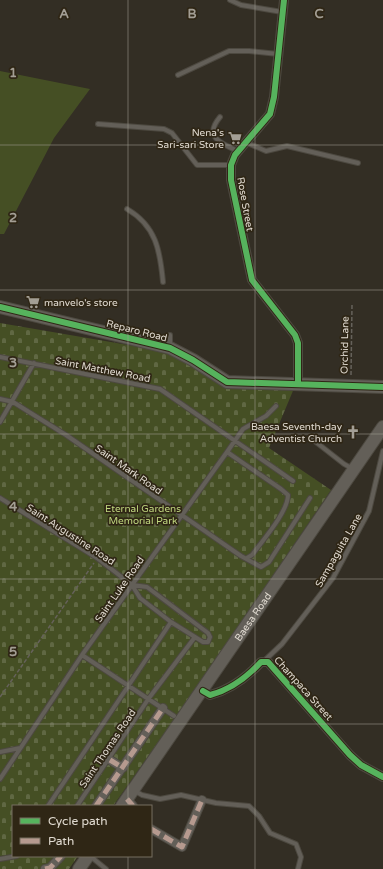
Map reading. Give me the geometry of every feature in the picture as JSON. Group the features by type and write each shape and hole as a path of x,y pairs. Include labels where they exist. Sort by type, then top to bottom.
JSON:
{"main road":[{"name":"Reparo Road","path":"0,307 170,348 193,360 227,382 383,386"},
{"name":"Baesa Road","path":"129,800 383,427"},
{"path":"79,869 88,857"}],"street":[{"name":"Rose Street","path":"284,0 270,114 238,151 231,165 231,180 249,274 256,287 295,335 298,343 298,384"},
{"name":"Champaca Street","path":"203,691 210,695 227,688 248,676 264,661 268,662 356,760 383,777"},
{"path":"97,805 163,708"},
{"path":"110,760 123,768"},
{"path":"152,830 182,847 202,800"},
{"path":"45,869 50,868 57,858"}],"lane":[{"path":"230,0 241,6 282,12"},
{"path":"178,75 229,52 249,51 278,54"},
{"path":"220,117 213,126 212,132 214,137 238,151"},
{"path":"98,124 164,129 172,133 197,165 231,165"},
{"path":"245,142 266,151 287,146 358,163"},
{"path":"127,209 139,216 151,231 157,247 163,282"},
{"path":"170,335 170,348"},
{"name":"Saint Matthew Road","path":"0,357 34,363 103,379 160,389 293,481"},
{"path":"0,422 13,402 34,363"},
{"name":"Saint Mark Road","path":"0,399 13,402 66,435 182,515 261,567 269,562 310,498"},
{"name":"Saint Luke Road","path":"0,779 82,655 243,429 266,416 276,406"},
{"path":"312,439 344,464 354,469"},
{"name":"Sampaguita Lane","path":"264,661 282,644 333,578 369,511 383,451"},
{"path":"227,452 288,495 286,506 278,518 252,555 246,558"},
{"name":"Saint Augustine Road","path":"0,498 97,558 132,585"},
{"path":"132,585 147,587 208,633 210,637 206,643 171,622 140,598 132,585"},
{"path":"49,805 171,622"},
{"name":"Saint Thomas Road","path":"79,805 110,760 149,698 195,637"},
{"path":"82,655 174,716"},
{"path":"0,752 20,748"},
{"path":"129,800 142,795 160,799 181,796 216,803 245,805 252,808 270,833 296,844 301,857 298,869"},
{"path":"0,859 12,857"},
{"path":"90,857 106,869"}],"path":[{"path":"0,697 97,558"}],"green space":[{"path":"0,71 90,89 54,138 4,234 0,234"},
{"name":"Eternal Gardens Memorial Park","path":"0,323 169,352 225,385 295,386 269,448 331,490 195,690 114,805 12,805 12,857 77,857 69,869 0,869"}],"marked path":[{"path":"97,805 163,708"},
{"path":"110,760 123,768"},
{"path":"127,799 132,805"},
{"path":"152,830 182,847 202,800"},
{"path":"45,869 50,868 60,857"}],"cycle path":[{"path":"284,0 274,97 270,114 235,155 231,165 231,180 252,280 295,335 298,343 298,384"},
{"path":"0,307 170,348 193,360 227,382 383,387"},
{"path":"203,691 210,695 224,690 244,678 261,662 268,662 350,755 361,765 383,777"}],"place":[{"name":"Nena's Sari-sari Store","path":"235,138"},
{"name":"manvelo's store","path":"33,302"},
{"name":"Baesa Seventh-day Adventist Church","path":"353,432"}]}
